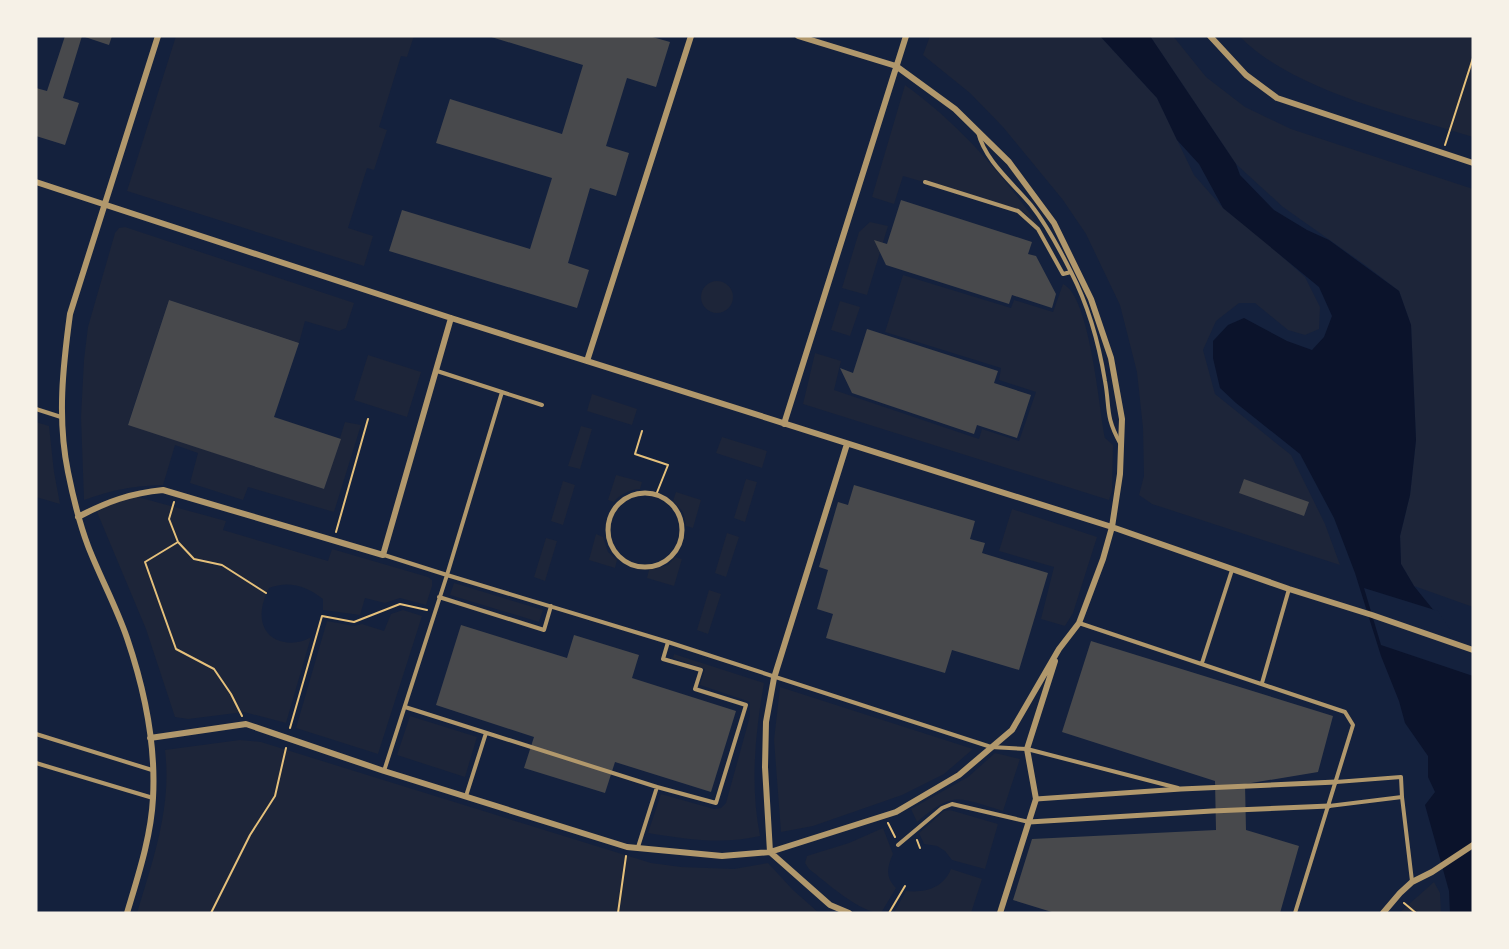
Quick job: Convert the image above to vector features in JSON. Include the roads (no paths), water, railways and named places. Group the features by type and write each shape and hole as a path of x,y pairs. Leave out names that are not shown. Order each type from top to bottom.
{"street":[{"path":"127,913 140,871 153,798 150,738 141,683 127,636 78,517 67,470 61,417 63,362 70,314 158,36"},
{"path":"587,361 691,36"},
{"path":"150,738 246,724 384,771 627,847 722,856 770,852 896,812 959,774 1012,730 1059,649 1079,623 1103,559 1112,527 1120,474 1122,419 1111,358 1091,299 1054,223 1009,162 955,109 896,66 798,36"},
{"path":"784,423 906,36"},
{"path":"1210,36 1246,75 1277,98 1473,163"},
{"path":"36,182 451,318 1112,527 1232,570 1473,650"},
{"path":"78,517 99,505 140,492 163,490 383,555 451,318"},
{"path":"847,444 774,678 766,722 765,767 770,852 830,904 849,913"},
{"path":"645,493 656,495 667,500 675,509 682,530 680,542 666,560 656,565 645,567 633,565 623,560 610,541 608,530 610,518 615,508 623,500 645,493"},
{"path":"1000,913 1036,800 1027,749 1059,649"},
{"path":"1036,800 1181,789 1336,782"},
{"path":"1029,822 1329,806"},
{"path":"1383,913 1412,882 1432,872 1473,845"}],"lane":[{"path":"977,131 981,147 1032,207 1071,272 1097,340 1106,383 1107,414 1112,430 1121,445"},
{"path":"925,182 1018,211 1038,230 1063,273 1071,272"},
{"path":"436,370 542,405"},
{"path":"384,771 502,392"},
{"path":"36,409 61,417"},
{"path":"383,555 668,642 991,747 1027,749 1181,789"},
{"path":"1202,663 1232,570"},
{"path":"1262,683 1289,589"},
{"path":"439,597 544,630 551,606"},
{"path":"1079,623 1345,712 1353,724 1295,913"},
{"path":"405,707 657,787 716,803 746,705 695,688 701,670 663,659 668,642"},
{"path":"466,796 486,733"},
{"path":"36,734 153,770"},
{"path":"36,763 153,798"},
{"path":"1336,782 1401,777 1412,882"},
{"path":"638,848 657,787"},
{"path":"1329,806 1402,797"},
{"path":"898,845 942,808 952,804 1029,822"}]}
